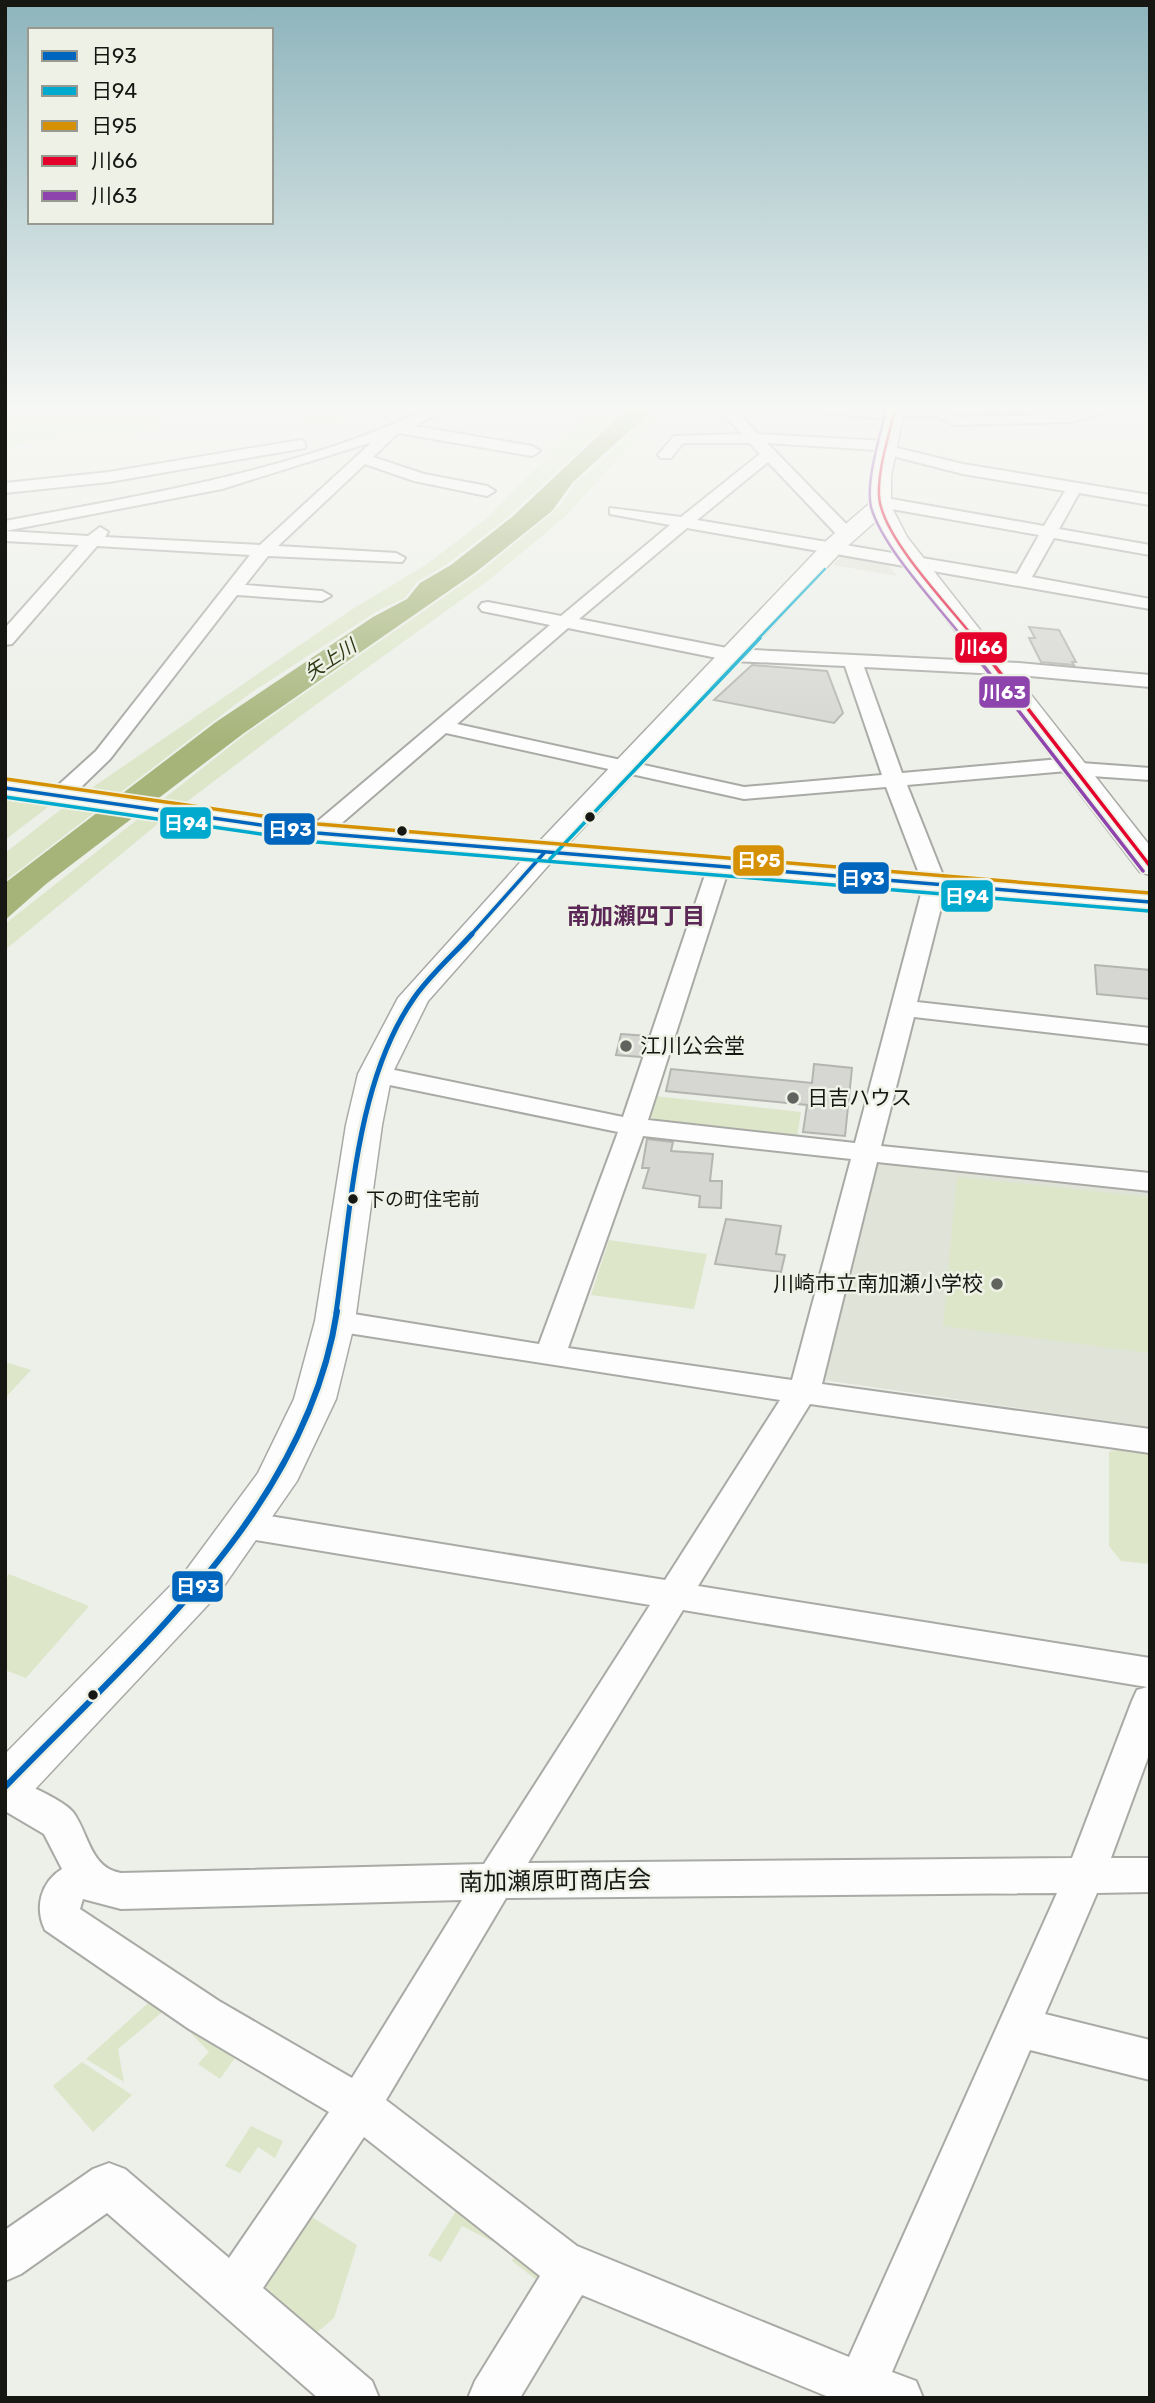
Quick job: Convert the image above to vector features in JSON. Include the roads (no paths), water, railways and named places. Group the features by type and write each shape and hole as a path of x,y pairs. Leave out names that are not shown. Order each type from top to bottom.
{"main road":[{"path":"9,1776 203,1581 276,1481 315,1399 335,1321 364,1125 375,1074 414,998 544,853 840,540 864,518"},
{"path":"887,518 912,560 1150,866"}],"street":[{"path":"5,526 44,518"},
{"path":"5,640 111,518"},
{"path":"67,796 103,755 264,551 300,518"},
{"path":"662,518 840,540 912,560 1150,604"},
{"path":"317,833 440,726 692,518"},
{"path":"822,518 840,540"},
{"path":"966,518 1150,550"},
{"path":"1023,580 1058,518"},
{"path":"5,537 396,558"},
{"path":"234,589 322,596"},
{"path":"488,607 732,655 997,668 1147,684"},
{"path":"232,2294 359,2106 444,1963 807,1383 901,1007 935,885 894,780 853,661"},
{"path":"440,726 744,793 1074,767 1150,774"},
{"path":"5,788 317,833 1150,902"},
{"path":"550,1356 633,1126 718,868"},
{"path":"901,1007 1150,1035"},
{"path":"375,1074 633,1126 1150,1182"},
{"path":"335,1321 800,1393 1150,1441"},
{"path":"244,1525 1150,1673"},
{"path":"9,1776 58,1822 86,1876 63,1890 60,1917 204,2015 359,2106 571,2269 872,2394 1019,2026 1085,1875 1150,1701"},
{"name":"南加瀬原町商店会","path":"86,1876 97,1888 121,1891 496,1881 1150,1875"},
{"path":"1019,2026 1150,2060"},
{"path":"5,2258 109,2185 355,2398"},
{"path":"492,2398 571,2269"}],"water":[{"name":"矢上川","path":"511,518 543,518 476,572 244,733 46,884 5,920 5,883 216,722 373,617 407,599 420,583 451,565"}],"place":[{"name":"江川公会堂","path":"626,1046"},
{"name":"日吉ハウス","path":"793,1098"},
{"name":"下の町住宅前","path":"353,1199"},
{"name":"川崎市立南加瀬小学校","path":"997,1284"}],"district":[{"name":"南加瀬四丁目","path":"636,916"}]}
